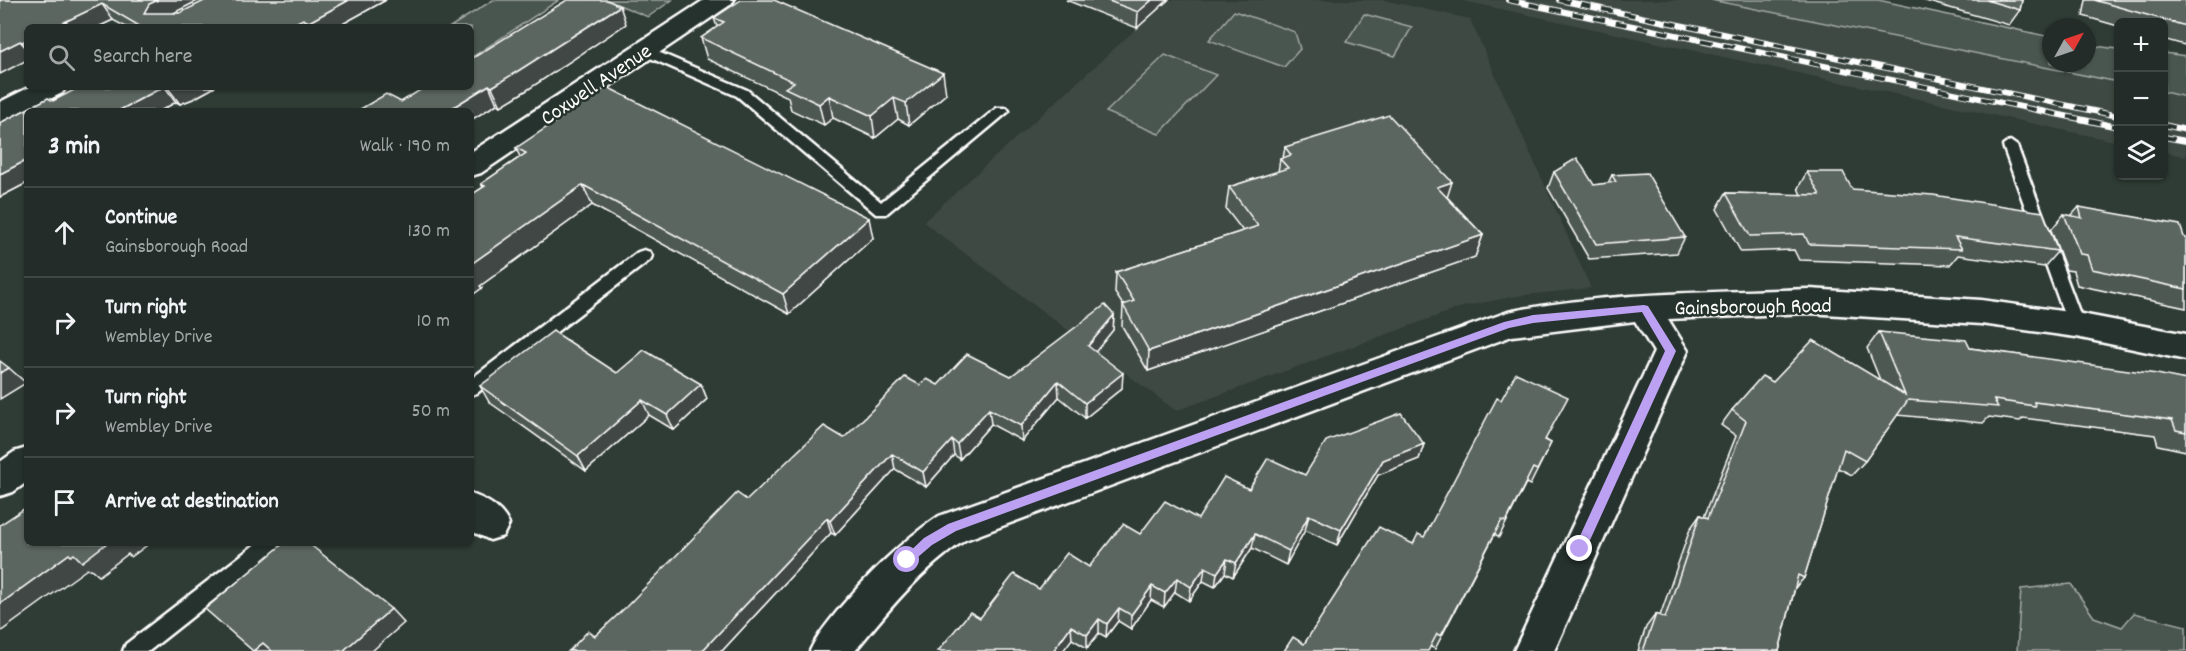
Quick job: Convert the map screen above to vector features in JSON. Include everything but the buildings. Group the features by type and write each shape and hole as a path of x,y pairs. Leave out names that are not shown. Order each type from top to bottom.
{"street":[{"name":"Coxwell Avenue","path":"474,164 721,0"},
{"path":"0,113 46,90"},
{"name":"Gainsborough Road","path":"830,651 907,560 928,542 952,528 1508,324 1533,319 1644,308 1809,301 1981,312 2076,324 2186,347"},
{"path":"1534,651 1671,351 1644,308"},
{"path":"0,481 24,465"}],"lane":[{"path":"644,50 742,93 881,210 1002,111"},
{"path":"2010,146 2076,324"},
{"path":"474,386 644,256"},
{"path":"133,651 267,546"}],"shaded area":[{"path":"493,0 559,0 474,56 474,24 455,24"},
{"path":"607,0 672,0 648,17"},
{"path":"1168,0 1384,0 1470,19 1591,288 1517,296 1462,307 1176,411 923,222"},
{"path":"1459,0 1711,0 2042,67 2042,72 2068,72 2114,81 2114,141"},
{"path":"1711,0 1878,0 2042,35 2042,67"},
{"path":"1234,11 1295,32 1300,49 1284,67 1209,40"},
{"path":"1364,14 1412,27 1395,56 1346,42"},
{"path":"2096,46 2114,48 2114,81 2068,72 2096,72"},
{"path":"2168,54 2186,56 2186,97 2168,93"},
{"path":"1165,55 1216,75 1159,134 1106,112"},
{"path":"2168,93 2186,97 2186,157 2168,153"},
{"path":"2071,584 2094,617 2122,627 2134,613 2186,626 2186,651 2017,651 2021,589"}],"railway":[{"path":"1508,0 2114,126"},
{"path":"1559,0 2114,115"},
{"path":"2168,126 2186,130"},
{"path":"2168,138 2186,141"}],"route":[{"path":"907,560 928,542 952,528 1508,324 1533,319 1644,308 1671,351 1580,549"}]}
